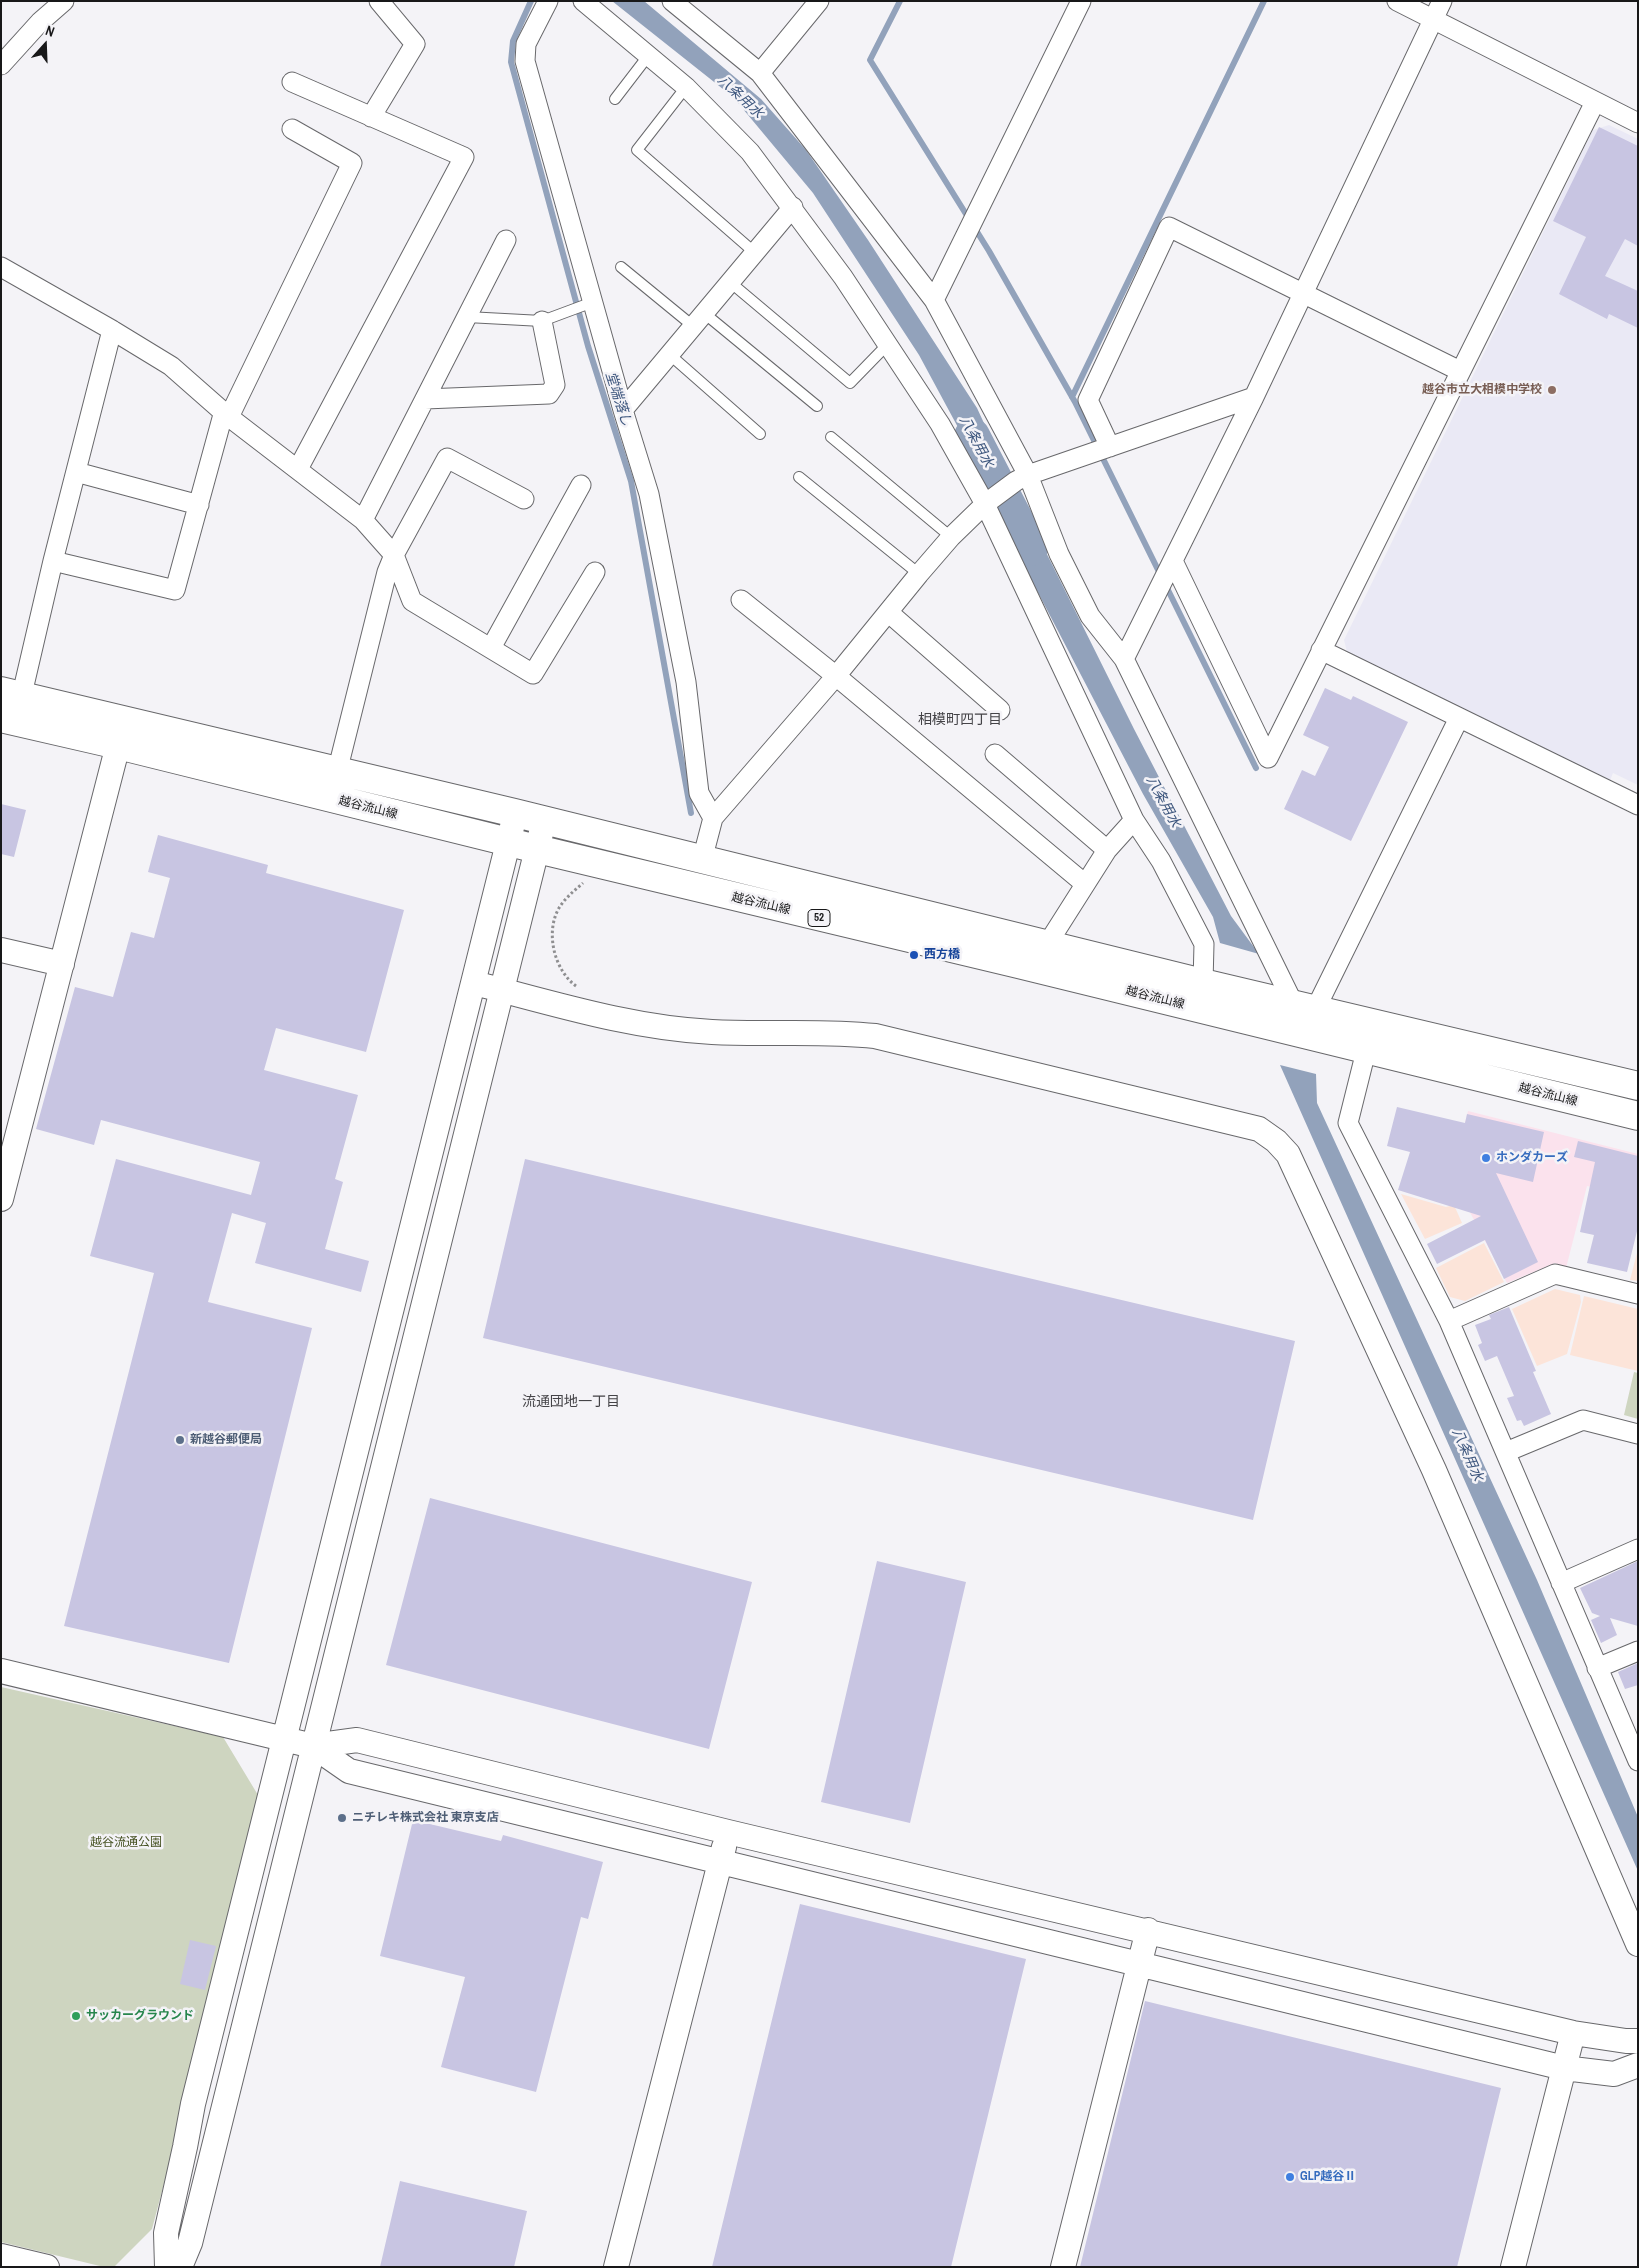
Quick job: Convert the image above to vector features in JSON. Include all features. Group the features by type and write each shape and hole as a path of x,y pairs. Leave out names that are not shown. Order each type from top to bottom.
{"main road":[{"name":"52","path":"10,707 337,772 515,813 1048,943 1203,983 1305,1005 1638,1086"},
{"name":"越谷流山線","path":"10,707 118,745 537,850 1018,964 1366,1051 1638,1116"}],"street":[{"path":"1,65 40,22 64,1"},
{"path":"371,117 415,44 379,1"},
{"path":"548,1 526,44 525,61 592,303 649,494 670,591 686,682 699,793 713,818"},
{"path":"583,1 686,87 750,152 793,207 843,277 990,501 1134,820 1161,861 1204,944 1203,983"},
{"path":"672,1 760,73 934,300 1090,616 1124,659 1305,1005"},
{"path":"760,73 818,1"},
{"path":"934,300 1081,1"},
{"path":"1397,1 1638,123"},
{"path":"1124,659 1254,397 1442,1"},
{"path":"292,82 464,157 298,469"},
{"path":"1173,561 1268,758 1595,102"},
{"path":"53,561 175,590 227,414 352,163 292,129"},
{"path":"623,410 793,207"},
{"path":"1110,447 1088,400 1169,228 1460,371"},
{"path":"363,520 506,240"},
{"path":"1,267 171,366 227,414 363,520 394,555 412,601 533,674 595,572"},
{"path":"424,399 549,394 555,385 542,320"},
{"path":"10,707 53,561 112,330"},
{"path":"702,860 713,818 836,676 951,537 990,501 1022,478 1254,397"},
{"path":"337,772 388,572 394,555 447,458 524,499"},
{"path":"76,472 199,504"},
{"path":"491,648 581,485"},
{"path":"740,600 836,676 1085,884"},
{"path":"888,612 1000,710"},
{"path":"1321,650 1638,805"},
{"path":"1305,1005 1459,718"},
{"path":"1,1199 118,745"},
{"path":"995,754 1107,850"},
{"path":"167,2267 166,2233 193,2104 515,813"},
{"path":"1048,943 1107,850 1134,820"},
{"path":"180,2267 190,2243 544,821"},
{"path":"1,950 62,964"},
{"path":"474,983 612,1017 662,1027 712,1032 840,1032 875,1036 1259,1129 1276,1140 1288,1154 1434,1470 1638,1944"},
{"path":"1366,1051 1348,1122 1448,1321 1638,1761"},
{"path":"1448,1321 1555,1274 1638,1294"},
{"path":"1506,1452 1583,1420 1638,1434"},
{"path":"1561,1583 1638,1549"},
{"path":"1597,1668 1638,1651"},
{"path":"1,1671 313,1746 357,1740 728,1832 1148,1930 1573,2033 1638,2041"},
{"path":"313,1746 349,1771 1564,2068 1614,2074 1638,2065"},
{"path":"616,2267 728,1832"},
{"path":"1063,2267 1148,1930"},
{"path":"1514,2267 1573,2033"},
{"path":"1,2256 47,2267"}],"lane":[{"path":"615,98 648,56"},
{"path":"686,87 638,150 754,252"},
{"path":"621,268 698,320 817,406"},
{"path":"730,282 850,383 887,345"},
{"path":"467,317 542,320 592,303"},
{"path":"669,354 760,434"},
{"path":"831,437 951,537"},
{"path":"799,477 919,574"}],"path":[{"path":"583,990 568,980 557,961 553,945 558,909 567,897 584,883"}],"shaded area":[{"name":"越谷市立大相模中学校","path":"1609,125 1638,139 1638,785 1613,773 1609,783 1347,652 1344,640 1593,130"},
{"path":"1468,1111 1638,1154 1638,1198 1587,1186 1566,1268 1555,1263 1507,1283 1451,1176"},
{"path":"1401,1194 1446,1207 1454,1205 1462,1223 1425,1239"},
{"path":"1484,1243 1504,1282 1465,1301 1450,1297 1436,1268"},
{"path":"1638,1249 1638,1281 1630,1280"},
{"path":"1555,1289 1580,1295 1581,1302 1567,1354 1537,1366 1512,1309"},
{"path":"1584,1296 1638,1309 1638,1371 1570,1355"}],"green space":[{"path":"1634,1372 1638,1373 1638,1419 1624,1415"},
{"name":"越谷流通公園","path":"1,1687 223,1737 264,1805 152,2229 114,2267 104,2267 1,2242"}],"water":[{"path":"612,1 644,1 761,99 806,150 868,240 977,408 1007,473 988,483 919,355 813,193 733,97"},
{"path":"1018,496 1134,729 1231,916 1259,954 1220,943 1213,917 1143,794 996,512"},
{"path":"1280,1065 1316,1074 1317,1103 1537,1580 1638,1817 1638,1871"}],"building":[{"path":"1599,127 1638,146 1638,246 1625,239 1605,276 1638,291 1638,328 1609,314 1607,319 1559,294 1586,237 1553,221"},
{"path":"1325,688 1351,700 1353,696 1408,722 1351,841 1284,809 1302,770 1315,776 1329,747 1303,735"},
{"path":"1,804 26,810 14,857 1,854"},
{"path":"158,835 268,865 266,873 404,910 366,1052 276,1028 264,1070 358,1095 335,1179 343,1182 325,1249 369,1261 361,1292 255,1263 266,1223 232,1213 208,1302 312,1328 229,1663 64,1626 154,1273 90,1256 116,1159 251,1195 260,1162 101,1120 94,1145 36,1129 75,987 113,997 131,932 154,938 170,878 148,872"},
{"path":"1397,1107 1465,1123 1467,1114 1544,1132 1533,1182 1496,1173 1538,1262 1504,1279 1485,1240 1437,1264 1427,1244 1481,1216 1398,1190 1410,1152 1387,1146"},
{"path":"1578,1141 1638,1156 1638,1227 1627,1272 1587,1263 1594,1235 1580,1232 1595,1162 1574,1157"},
{"path":"525,1159 1295,1341 1253,1520 483,1338"},
{"path":"1509,1307 1536,1371 1533,1372 1551,1414 1524,1426 1521,1420 1517,1421 1507,1398 1514,1396 1497,1356 1485,1361 1478,1345 1482,1343 1475,1325 1491,1319 1489,1315"},
{"path":"430,1498 752,1582 709,1749 386,1665"},
{"path":"877,1561 966,1582 910,1823 821,1802"},
{"path":"1638,1561 1638,1626 1610,1618 1617,1635 1601,1643 1591,1620 1600,1616 1592,1613 1580,1588"},
{"path":"1638,1663 1638,1685 1625,1689 1618,1672"},
{"path":"413,1820 501,1841 503,1835 603,1862 588,1919 581,1917 536,2092 441,2067 465,1977 380,1956"},
{"path":"800,1904 1026,1959 951,2267 712,2267"},
{"path":"190,1940 216,1946 205,1990 180,1984"},
{"name":"GLP越谷Ⅱ","path":"1145,2001 1501,2088 1457,2267 1080,2267"},
{"path":"400,2181 527,2211 514,2267 380,2267"}],"waterway":[{"name":"堂端落し","path":"531,1 513,41 511,62 588,346 631,481 691,813"},
{"path":"900,1 870,60 989,251 1075,402 1256,768"},
{"path":"1072,397 1264,1"},
{"name":"八条用水","path":"972,436 1030,548"}],"place":[{"name":"越谷市立大相模中学校","path":"1552,390"},
{"name":"西方橋","path":"914,955"},
{"name":"ホンダカーズ","path":"1486,1158"},
{"name":"新越谷郵便局","path":"180,1440"},
{"name":"ニチレキ株式会社 東京支店","path":"342,1818"},
{"name":"サッカーグラウンド","path":"76,2016"},
{"name":"GLP越谷Ⅱ","path":"1290,2177"}],"district":[{"name":"相模町四丁目","path":"960,720"},
{"name":"流通団地一丁目","path":"571,1402"}]}
